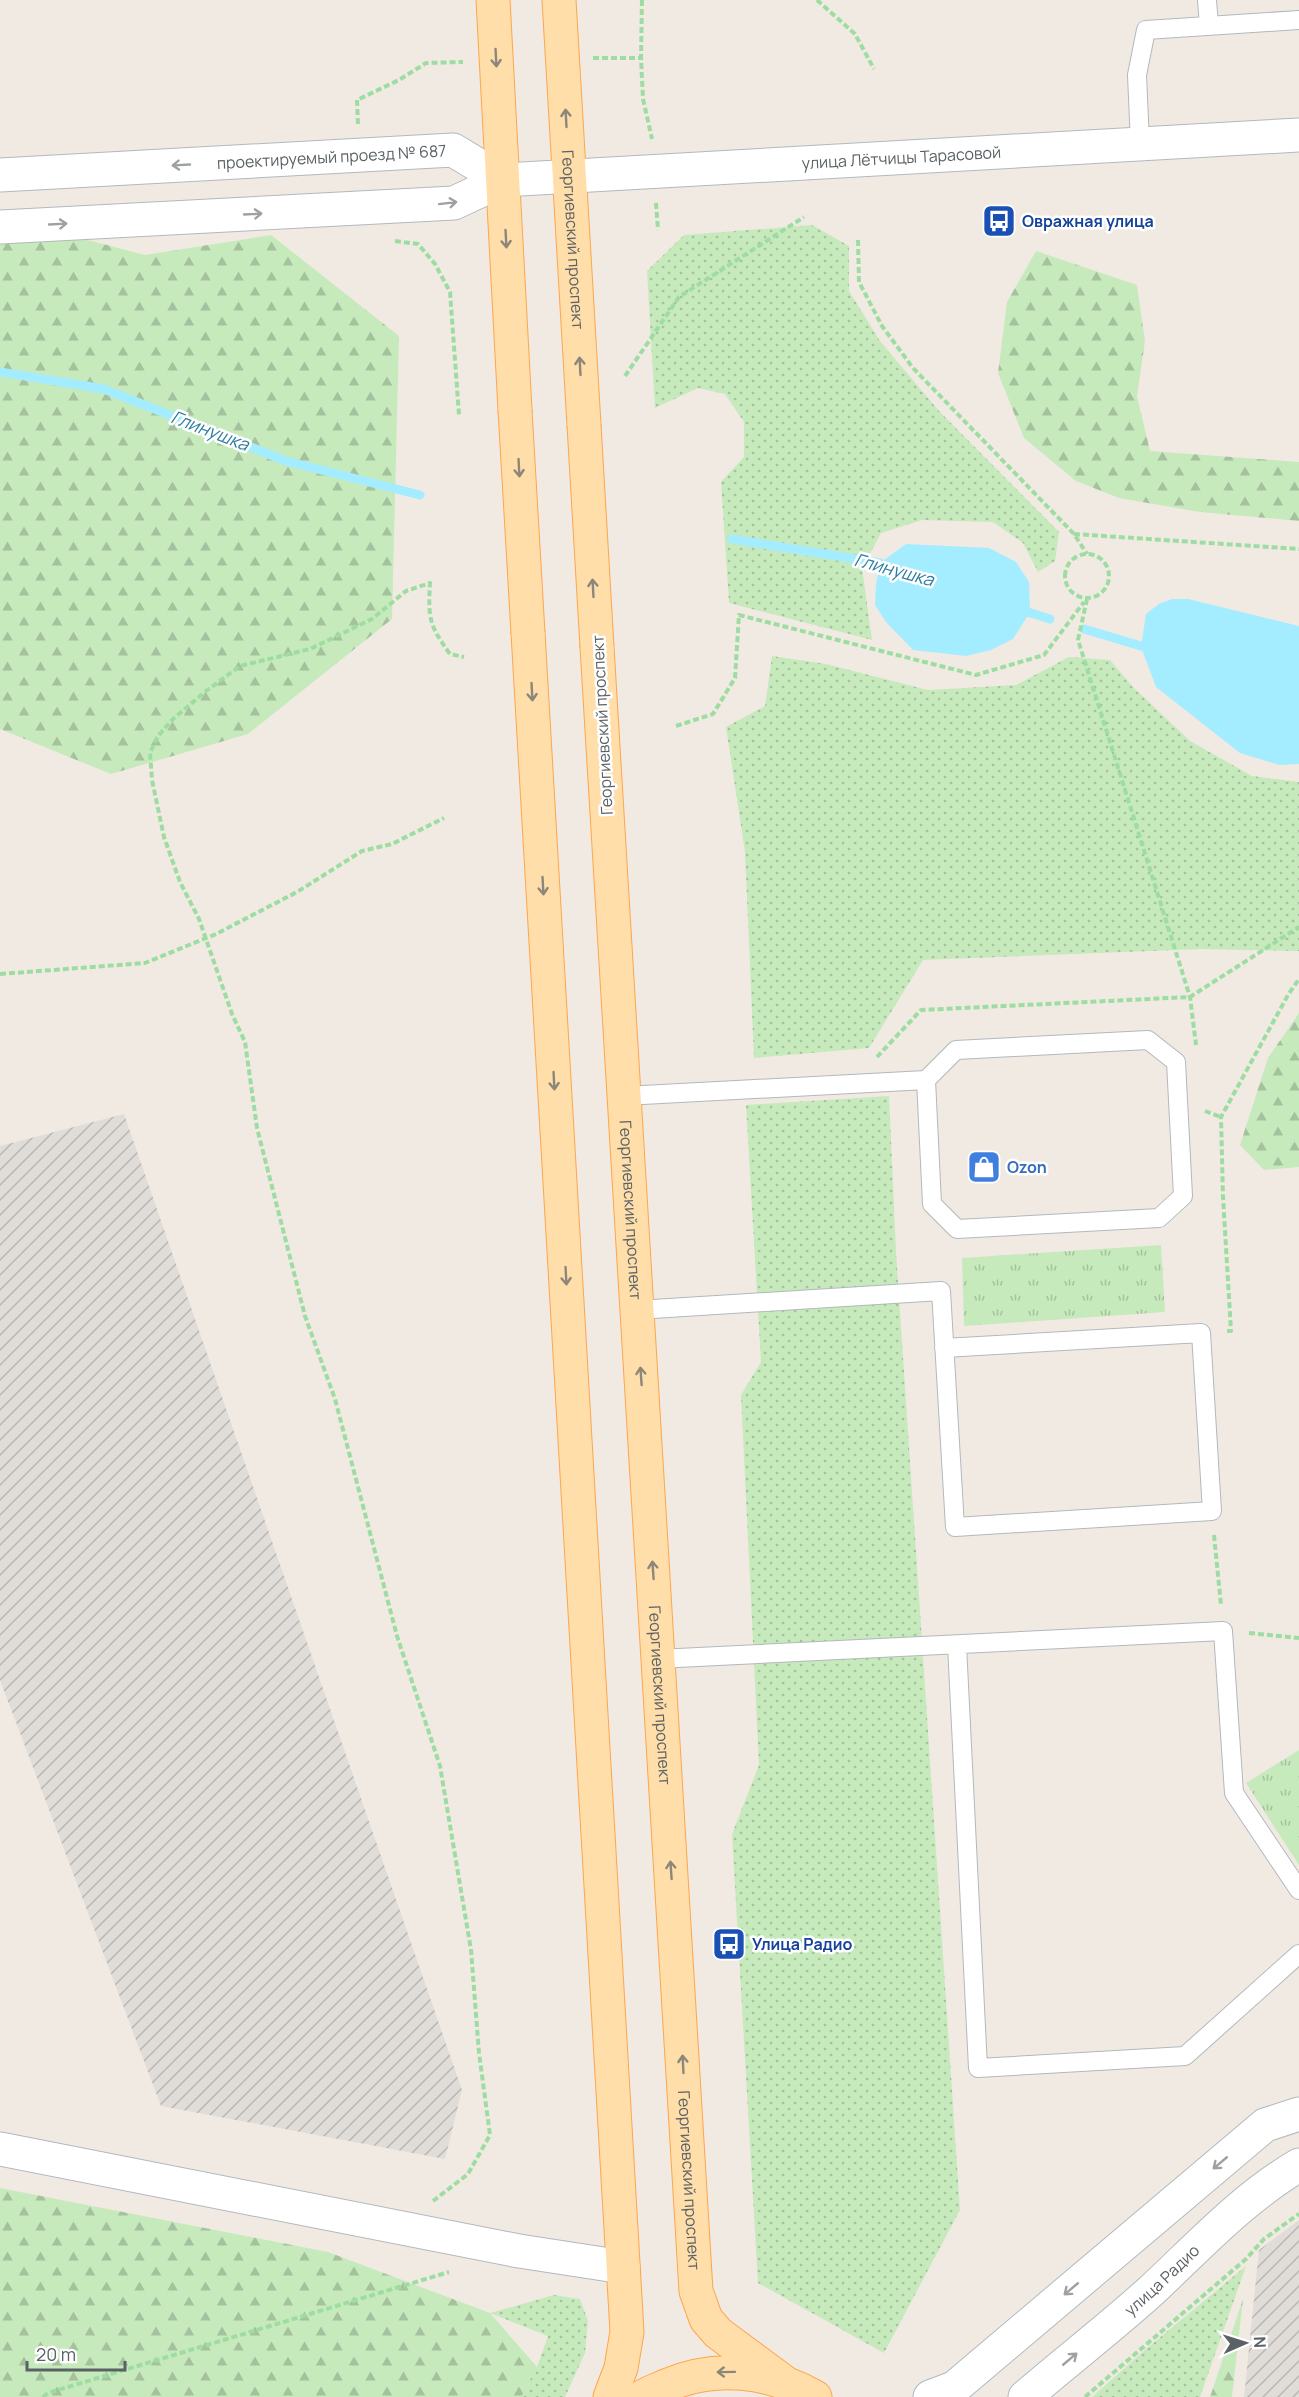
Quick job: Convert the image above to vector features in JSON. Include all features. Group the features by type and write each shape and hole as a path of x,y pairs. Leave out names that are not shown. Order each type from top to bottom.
{"main road":[{"path":"493,0 624,2267 626,2350 610,2397"},
{"name":"Георгиевский проспект","path":"559,0 696,2291 706,2319 718,2333 783,2381"},
{"path":"642,2397 676,2382 710,2373 736,2372 783,2381 815,2397"}],"street":[{"name":"улица Лётчицы Тарасовой","path":"503,180 1299,135"},
{"name":"проектируемый проезд № 687","path":"0,175 453,150 503,180"},
{"path":"0,227 454,203 503,180"},
{"path":"930,2397 954,2388 1265,2125 1299,2114"},
{"path":"0,2149 519,2251 624,2267"},
{"name":"улица Радио","path":"1025,2397 1151,2290 1271,2182 1299,2165"}],"lane":[{"path":"1207,0 1209,26"},
{"path":"1140,144 1137,75 1146,30 1299,20"},
{"path":"624,1096 926,1080 956,1050 1148,1040 1176,1062 1184,1197 1159,1218 957,1229 932,1204 926,1080"},
{"path":"637,1310 941,1291 944,1348 956,1527 1212,1511 1201,1333 944,1348"},
{"path":"658,1659 1223,1631 1234,1793 1299,1890"},
{"path":"957,1645 978,2068 1185,2056 1299,1954"}],"path":[{"path":"642,0 643,99 652,130 658,230"},
{"path":"817,0 855,34 874,69"},
{"path":"625,376 679,297 804,217"},
{"path":"858,240 859,282 882,326 913,368 1074,534 1087,554"},
{"path":"1074,534 1299,549"},
{"path":"1087,554 1099,557 1107,565 1109,576 1106,588 1098,596 1087,599 1075,595 1067,587 1064,576 1068,565 1076,556 1087,554"},
{"path":"399,2227 468,2174 490,2135 479,2053 471,1950 441,1766 398,1636 335,1399 305,1316 257,1128 245,1042 232,1014 199,919 180,882 164,837 152,780 150,753 158,736 206,691 240,666 310,649 372,619 406,591 430,583 429,619 433,629 450,654 464,657"},
{"path":"676,726 713,714 735,678 739,615 976,675 1044,655 1087,599"},
{"path":"1087,599 1078,640 1190,997"},
{"path":"0,974 145,963 205,939 297,892 362,851 392,844 444,818"},
{"path":"852,1084 921,1010 1190,997 1299,927"},
{"path":"1201,1333 1231,1331 1221,1117 1299,979"},
{"path":"1212,1511 1223,1631 1299,1638"},
{"path":"1085,2397 1246,2259 1264,2239 1299,2214"},
{"path":"43,2397 48,2393 451,2272"}],"shaded area":[{"path":"124,1114 462,2090 445,2159 161,2106 0,1680 0,1146"},
{"path":"1299,2220 1299,2397 1244,2397 1259,2250"}],"green space":[{"path":"812,225 849,246 849,291 880,341 939,411 1059,532 1055,561 1038,572 1023,543 993,522 922,520 881,533 862,568 872,640 729,603 721,482 744,457 744,422 725,394 698,388 655,408 647,271 684,235"},
{"path":"61,233 145,255 271,235 399,336 392,619 248,734 111,774 0,729 0,237"},
{"path":"1036,251 1137,285 1145,341 1137,396 1150,451 1299,462 1299,521 1200,512 1119,498 1076,481 1024,438 998,373 1007,302"},
{"path":"772,656 826,664 928,690 1016,685 1069,657 1110,660 1133,687 1190,741 1252,776 1299,782 1299,951 1201,949 923,960 869,1048 754,1058 745,852 726,727 765,706"},
{"path":"1299,1013 1299,1167 1264,1170 1240,1145 1268,1058"},
{"path":"889,1096 896,1252 960,2210 884,2353 758,2283 732,1834 759,1765 741,1395 761,1362 746,1105"},
{"path":"1161,1245 1165,1312 964,1326 962,1258"},
{"path":"1299,1750 1299,1865 1246,1783"},
{"path":"0,2188 328,2252 490,2313 537,2367 521,2397 0,2397"},
{"path":"1246,2266 1200,2397 1092,2397 1146,2349"},
{"path":"554,2295 580,2299 588,2321 585,2353 565,2397 519,2397 537,2367 548,2336 490,2313"},
{"path":"1243,2299 1232,2397 1210,2397"}],"water":[{"path":"906,544 989,548 1016,562 1029,582 1030,612 1013,639 991,650 966,656 913,650 886,622 875,605 880,563"},
{"path":"1172,599 1188,599 1299,626 1299,764 1279,765 1240,753 1156,687 1141,647 1146,614 1159,604"}],"waterway":[{"name":"Глинушка","path":"0,372 104,389 286,461 420,495"},
{"name":"Глинушка","path":"732,539 880,563 891,567"},
{"name":"Глинушка","path":"1018,609 1050,619"},
{"name":"Глинушка","path":"1084,629 1151,649"}],"place":[{"name":"Овражная улица","path":"999,221"},
{"name":"Ozon","path":"984,1167"},
{"name":"Улица Радио","path":"729,1944"}]}
